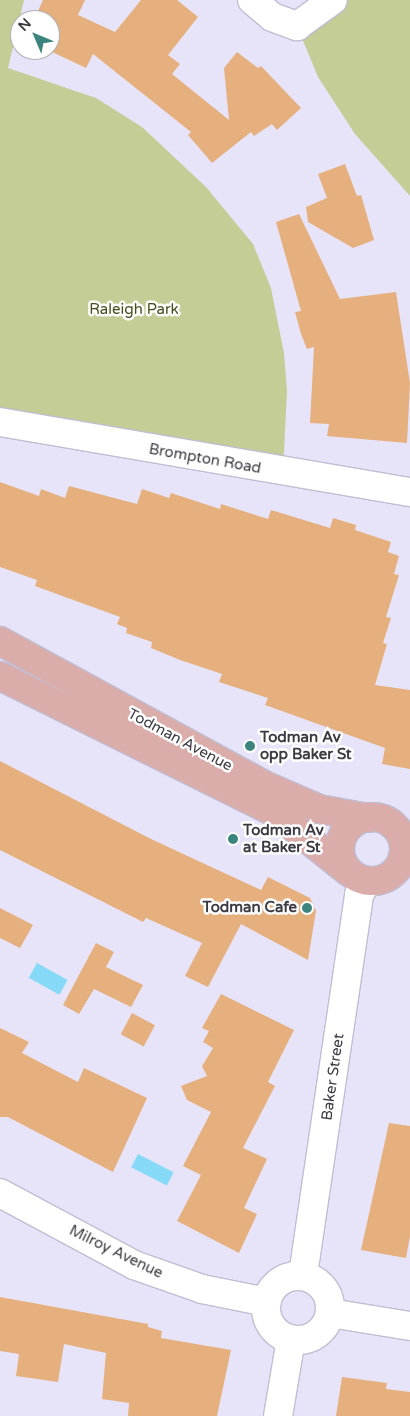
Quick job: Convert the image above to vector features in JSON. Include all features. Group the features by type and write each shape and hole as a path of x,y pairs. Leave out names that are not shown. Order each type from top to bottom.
{"main road":[{"name":"Todman Avenue","path":"0,642 262,784 320,809 389,826"},
{"name":"Todman Avenue","path":"0,676 274,812 379,875"},
{"path":"389,826 399,832 403,856 379,875 341,856 342,839 347,829 389,826"}],"street":[{"path":"252,0 272,17 297,26 333,0"},
{"name":"Brompton Road","path":"0,422 410,492"},
{"name":"Baker Street","path":"303,1275 359,894 379,875"},
{"name":"Milroy Avenue","path":"0,1193 134,1265 195,1287 267,1302"},
{"path":"303,1275 313,1279 327,1293 330,1313 320,1331 302,1340 291,1339 274,1329 266,1312 267,1302 276,1284 303,1275"},
{"path":"330,1313 410,1326"},
{"path":"278,1416 291,1339"}],"green space":[{"name":"Raleigh Park","path":"0,0 24,0 22,10 10,10 10,60 8,68 96,98 142,127 206,187 253,244 271,288 284,353 287,391 283,472 0,422"},
{"path":"333,0 410,0 410,196 355,134 318,77 297,26"}],"water":[{"path":"37,963 68,980 59,995 29,978"},
{"path":"138,1154 174,1172 167,1186 131,1167"}],"building":[{"path":"43,0 85,0 78,15 115,32 141,0 177,0 198,17 168,55 180,64 172,74 229,120 224,68 237,52 258,68 261,66 301,108 277,130 272,124 254,136 251,132 212,163 188,135 191,132 93,54 86,68 60,56 60,10 38,10"},
{"path":"345,164 357,196 361,195 374,240 353,248 308,222 306,207 327,198 318,174"},
{"path":"299,214 340,299 396,292 410,383 407,443 327,436 329,424 310,423 314,347 307,349 301,334 295,312 301,311 276,222"},
{"path":"0,482 39,496 41,489 65,498 69,486 137,504 142,489 169,498 171,493 220,509 221,504 268,519 271,510 330,528 333,518 356,525 355,530 391,542 388,552 399,556 394,574 399,575 386,617 391,618 383,643 387,644 375,685 410,690 410,769 382,764 385,748 265,705 268,698 219,682 222,674 151,648 152,642 126,633 127,628 117,624 120,617 35,586 37,580 0,567"},
{"path":"0,761 151,839 261,890 268,877 310,898 316,911 308,960 241,924 208,987 185,976 202,943 146,918 143,922 0,850"},
{"path":"0,908 33,925 20,948 0,938"},
{"path":"96,943 114,952 106,967 143,985 131,1007 94,989 79,1014 63,1005"},
{"path":"221,994 294,1030 268,1082 275,1086 243,1148 267,1159 244,1208 257,1214 239,1253 177,1221 201,1175 183,1166 211,1112 187,1100 181,1086 207,1076 202,1066 213,1048 203,1042 209,1031 202,1028"},
{"path":"132,1013 155,1025 144,1046 121,1034"},
{"path":"0,1028 29,1042 22,1053 78,1082 84,1068 147,1098 113,1172 8,1117 0,1117"},
{"path":"389,1123 410,1126 410,1236 406,1258 361,1250"},
{"path":"0,1297 148,1324 148,1327 162,1331 161,1338 231,1350 217,1416 128,1416 129,1403 102,1399 106,1353 64,1344 58,1382 16,1376 19,1354 0,1351"},
{"path":"342,1377 387,1383 386,1389 410,1392 410,1416 336,1416"}],"place":[{"name":"Todman Av opp Baker St","path":"250,746"},
{"name":"Todman Av at Baker St","path":"233,839"},
{"name":"Todman Cafe","path":"307,908"}]}
